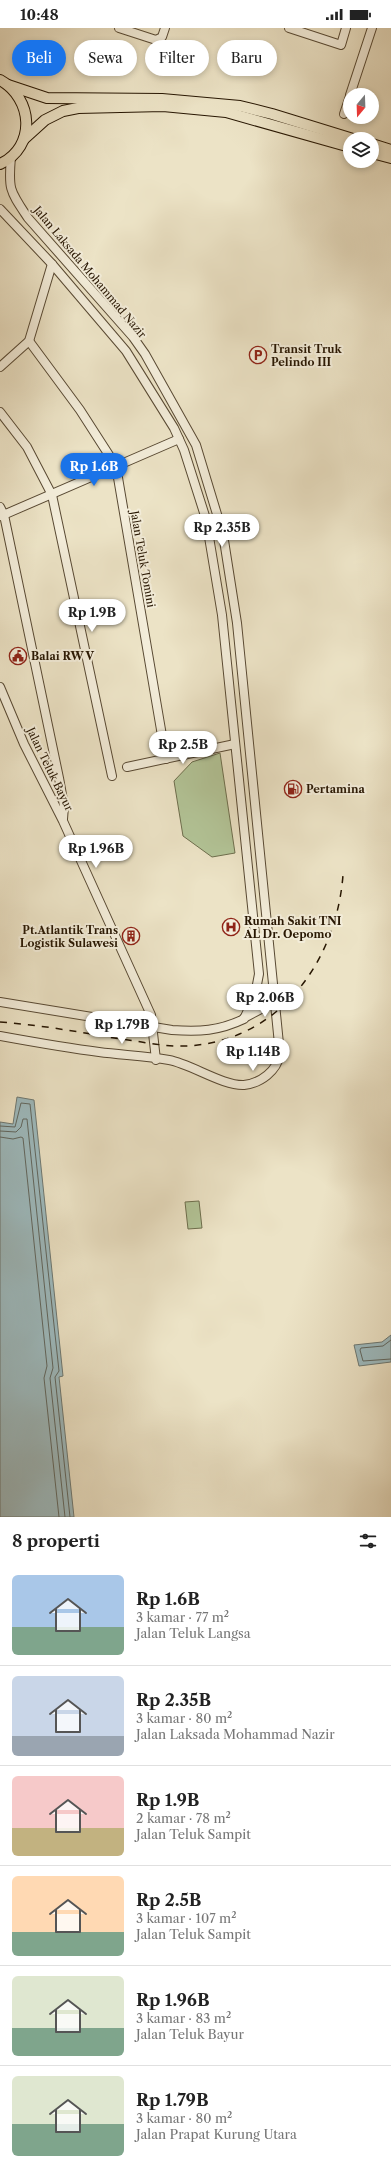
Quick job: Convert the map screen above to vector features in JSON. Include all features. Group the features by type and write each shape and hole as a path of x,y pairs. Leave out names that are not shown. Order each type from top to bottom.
{"main road":[{"path":"4,82 20,97 26,113 27,126 24,139"},
{"path":"4,82 47,98 162,99 240,106 272,114 343,136"},
{"path":"0,164 11,157 24,139 45,120 63,111 78,108 163,106 226,112 343,145"},
{"path":"379,146 391,150"},
{"path":"379,155 391,158"}],"street":[{"path":"119,28 160,40 165,28"},
{"path":"289,28 341,45 346,28"},
{"path":"353,88 372,28"},
{"name":"Jalan Laksada Mohammad Nazir","path":"11,157 9,186 15,199 28,218 128,331 145,354 190,433 214,499 227,556 237,624 276,1001 280,1054 279,1061 268,1075 257,1082 242,1085 232,1084 190,1066 169,1060 156,1060"},
{"path":"0,209 52,264 126,351 179,439 206,519 222,615 258,950 257,986 244,1019"},
{"path":"0,367 29,341 52,264"},
{"name":"Jalan Teluk Tomini","path":"29,341 80,410 116,466 166,759"},
{"path":"0,412 27,447 52,495 112,776"},
{"path":"63,821 62,790 1,513 52,495 179,439"},
{"name":"Jalan Teluk Bayur","path":"0,687 24,744 63,821 138,983 151,1015 154,1027 156,1060"},
{"path":"127,767 235,744"},
{"path":"0,1002 154,1027 198,1032 226,1027 244,1019 276,1001"},
{"path":"0,1036 156,1060"}],"green space":[{"path":"220,753 235,853 212,857 183,836 174,781 192,762"},
{"path":"199,1201 202,1228 188,1229 185,1202"}],"water":[{"path":"17,1097 34,1100 63,1376 59,1377 74,1517 0,1517 0,1122 13,1124"},
{"path":"391,1335 391,1362 359,1366 354,1345 382,1342"}],"railway":[{"path":"0,1022 75,1031 174,1046 209,1043 241,1033 269,1017 293,996 312,970 327,941 338,909 343,875"}],"place":[{"name":"Transit Truk Pelindo III","path":"258,355"},
{"name":"Balai RW V","path":"18,656"},
{"name":"Pertamina","path":"293,789"},
{"name":"Rumah Sakit TNI AL Dr. Oepomo","path":"231,927"},
{"name":"Pt.Atlantik Trans Logistik Sulawesi","path":"131,936"}]}
